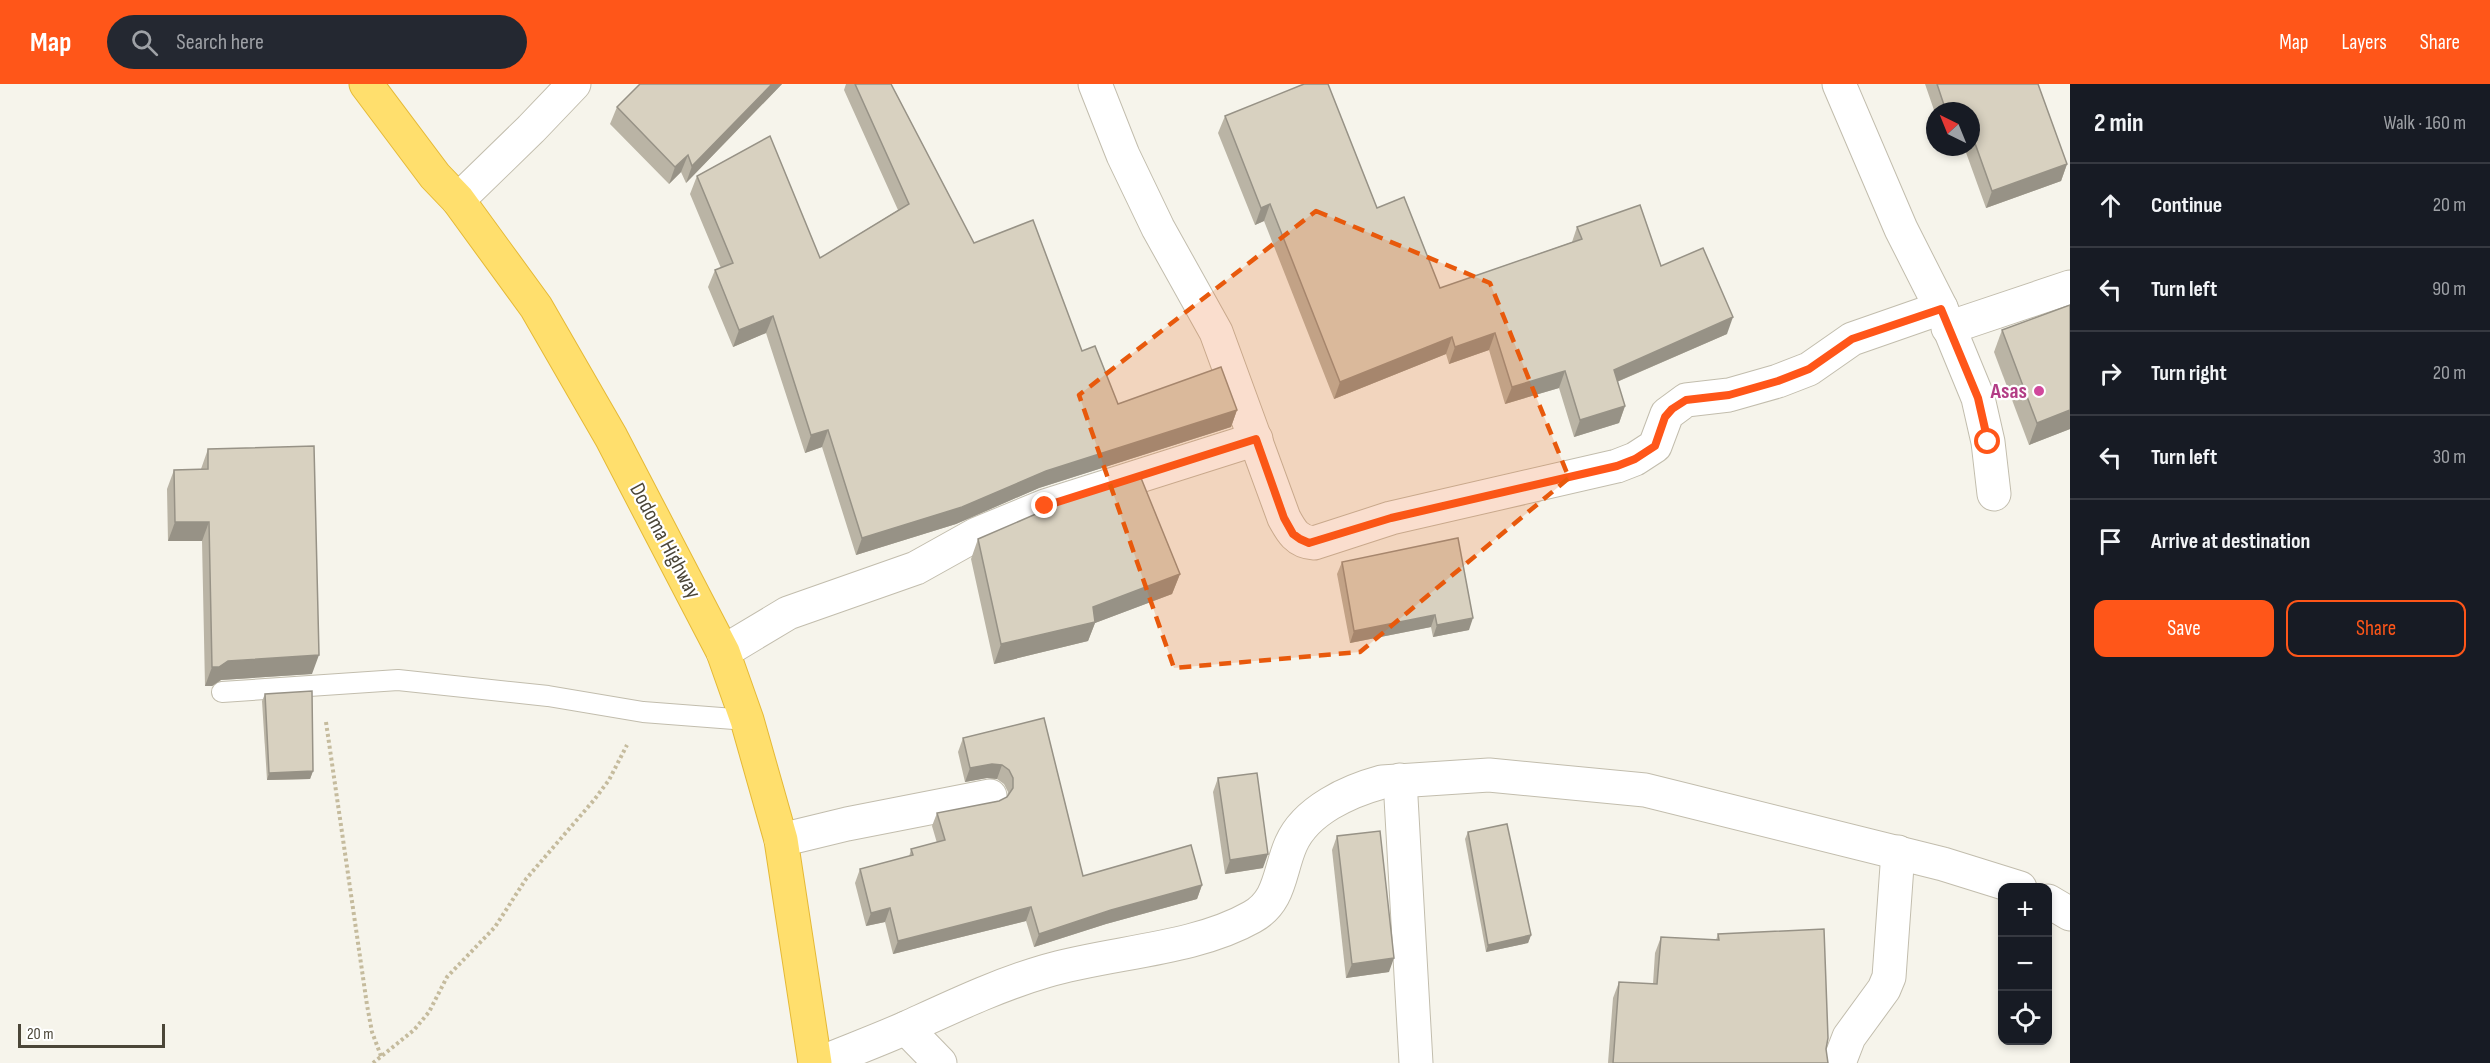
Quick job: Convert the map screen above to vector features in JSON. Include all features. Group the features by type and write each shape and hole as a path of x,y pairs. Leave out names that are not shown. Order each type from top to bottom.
{"highway":[{"name":"Dodoma Highway","path":"366,84 435,176 458,200 536,307 611,437 723,652 747,720 781,840 815,1063"}],"street":[{"path":"458,200 574,84"},
{"path":"1095,84 1123,155 1158,228 1216,332 1288,526 1300,539 1314,543 1391,518 1617,466 1635,459 1655,446 1665,417 1672,409 1686,400 1729,395 1778,381 1809,369 1852,339 2070,287"},
{"path":"1839,84 1901,229 1945,318 1978,398 1988,442 1994,494"},
{"path":"723,652 788,613 916,568 977,534 1045,506 1256,439"},
{"path":"820,1063 906,1028 999,986 1049,970 1147,950 1209,934 1252,917 1274,898 1291,844 1312,817 1367,786 1400,780 1489,775 1646,790 1898,852 2003,883"},
{"path":"1400,780 1416,1063"},
{"path":"781,840 847,824 990,796"},
{"path":"1839,1063 1849,1037 1884,989 1889,977 1898,852"},
{"path":"2052,904 2070,915"},
{"path":"906,1028 940,1063"}],"lane":[{"path":"222,692 398,680 549,696 643,712 747,720"}],"path":[{"path":"321,685 367,1005 372,1032 381,1056"},
{"path":"373,1063 414,1030 429,1012 447,977 495,927 526,879 594,800 613,772 643,712"}],"highlighted area":[{"path":"1316,211 1490,283 1569,478 1360,652 1174,668 1079,395"}],"building":[{"path":"640,84 772,84 692,166 688,155 675,167 617,107"},
{"path":"855,84 891,84 974,243 1033,220 1082,351 1095,346 1118,404 1221,367 1237,410 1046,471 962,507 862,538 828,430 811,435 773,316 739,330 715,270 733,263 697,176 770,136 820,258 909,204"},
{"path":"1304,84 1328,84 1377,208 1404,197 1440,288 1582,239 1577,227 1640,205 1661,266 1703,248 1733,317 1614,370 1625,406 1580,420 1565,371 1512,387 1495,333 1455,347 1452,337 1340,382 1270,204 1261,208 1225,116"},
{"path":"1937,84 2038,84 2067,164 1992,191 1980,156 1980,102 1943,102"},
{"name":"Asas","path":"2070,305 2070,410 2037,423 2002,330"},
{"path":"314,446 319,655 228,661 219,667 212,667 209,522 175,522 174,470 208,469 208,449"},
{"path":"1141,478 1180,574 1093,607 1095,622 1001,644 978,539 1059,504"},
{"path":"1458,538 1473,618 1437,625 1435,615 1354,631 1342,562"},
{"path":"312,691 313,771 269,773 265,694"},
{"path":"1044,718 1083,876 1191,845 1202,885 1111,910 1039,934 1031,907 898,941 890,908 871,913 860,869 913,855 911,849 945,840 937,813 999,801 1007,797 1013,788 1013,778 1009,770 1002,765 992,764 970,768 963,738"},
{"path":"1257,773 1268,854 1230,860 1218,778"},
{"path":"1507,824 1531,935 1488,945 1468,832"},
{"path":"1380,831 1394,958 1352,964 1337,836"},
{"path":"1824,929 1828,1063 1613,1063 1619,982 1657,984 1661,937 1719,940 1718,934"}],"place":[{"name":"Asas","path":"2039,391"}],"route":[{"path":"1045,506 1256,439 1288,526 1300,539 1314,543 1391,518 1617,466 1635,459 1655,446 1667,414 1686,400 1729,395 1778,381 1809,369 1852,339 1941,309 1978,398 1988,442"}]}
